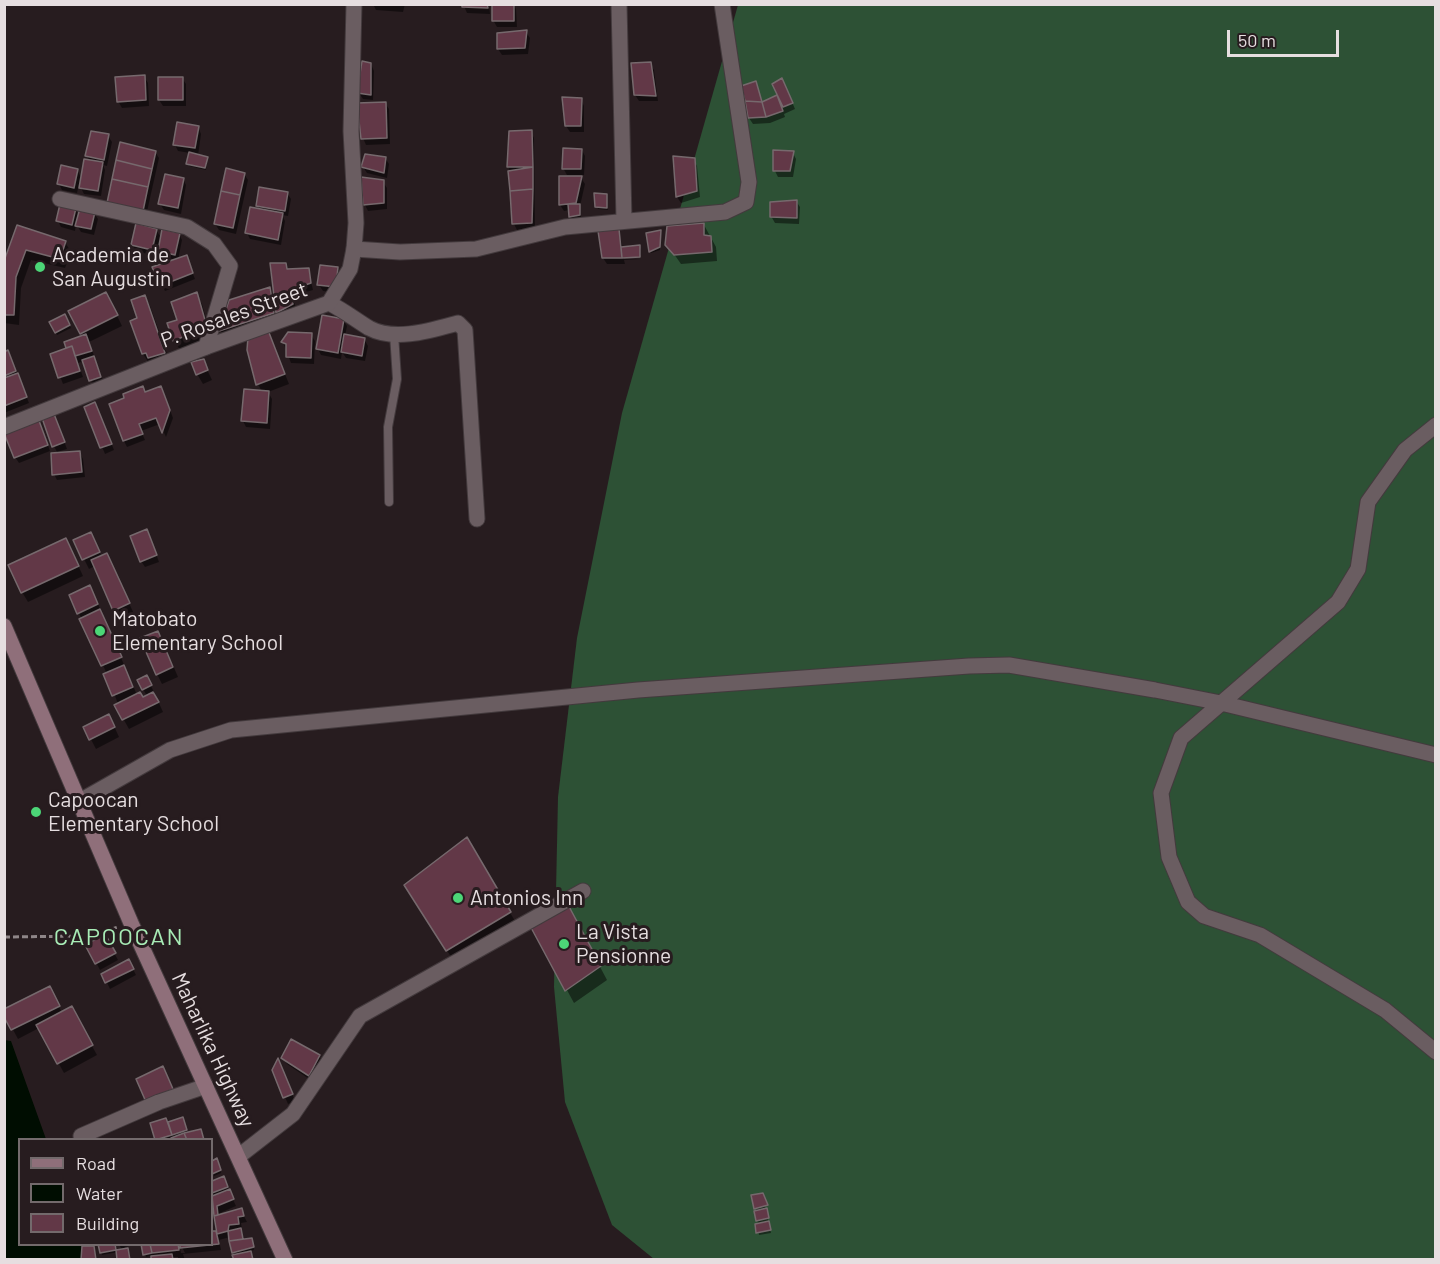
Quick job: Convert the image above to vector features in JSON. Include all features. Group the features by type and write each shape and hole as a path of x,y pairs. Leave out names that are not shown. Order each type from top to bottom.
{"main road":[{"name":"Maharlika Highway","path":"4,626 131,923 285,1260"}],"street":[{"name":"P. Rosales Street","path":"4,427 206,347 329,303 350,269 354,249 356,223 351,131 354,4"},
{"path":"619,4 624,220"},
{"path":"354,249 411,252 476,249 565,227 725,212 746,202 749,182 722,4"},
{"path":"60,199 187,227 214,244 230,266 206,347"},
{"path":"329,303 371,329 394,334 458,324 465,330 477,519"},
{"path":"1436,426 1405,450 1368,502 1358,569 1338,602 1181,738 1161,793 1169,857 1188,902 1204,916 1260,935 1385,1010 1436,1052"},
{"path":"80,801 170,750 231,730 627,691 848,674 1009,665 1221,703 1436,755"},
{"path":"239,1156 293,1114 360,1016 583,891"},
{"path":"81,1136 159,1102 206,1086"}],"lane":[{"path":"389,502 388,426 397,379 394,334"}],"path":[{"path":"4,937 88,936 131,923"}],"green space":[{"path":"738,5 1435,5 1435,1259 654,1259 612,1225 565,1102 554,987 558,797 577,638 622,413"}],"water":[{"path":"4,1040 11,1041 46,1138 18,1138 18,1246 85,1246 90,1259 5,1259"}],"building":[{"path":"462,4 487,4 488,8 462,7"},
{"path":"492,4 514,4 514,21 492,21"},
{"path":"527,30 525,48 497,49 497,33"},
{"path":"362,61 371,63 371,95 357,93"},
{"path":"651,62 656,96 634,95 631,63"},
{"path":"145,75 146,100 117,102 115,77"},
{"path":"158,77 183,77 183,100 158,100"},
{"path":"782,78 793,103 783,107 772,84"},
{"path":"756,81 762,102 745,101 741,86"},
{"path":"777,95 783,111 766,117 762,102"},
{"path":"562,97 582,98 581,126 565,126"},
{"path":"745,101 762,102 766,117 748,118"},
{"path":"386,102 387,138 361,139 357,103"},
{"path":"177,122 199,126 195,148 173,145"},
{"path":"532,130 533,167 507,167 509,131"},
{"path":"91,131 109,134 104,160 85,156"},
{"path":"120,142 156,151 152,169 116,160"},
{"path":"563,148 582,149 581,169 562,169"},
{"path":"773,150 794,151 790,171 773,171"},
{"path":"189,152 208,157 205,168 186,164"},
{"path":"365,154 386,157 384,173 361,167"},
{"path":"673,156 695,158 697,191 676,197"},
{"path":"84,159 103,162 98,191 79,188"},
{"path":"116,160 152,169 148,187 112,179"},
{"path":"61,165 78,169 74,188 57,184"},
{"path":"533,167 533,189 510,191 508,171"},
{"path":"226,168 245,173 240,195 221,191"},
{"path":"165,174 184,178 178,208 158,204"},
{"path":"559,176 582,176 576,203 559,205"},
{"path":"361,177 384,180 384,203 363,205"},
{"path":"112,179 148,187 143,211 107,203"},
{"path":"259,187 288,192 285,211 256,206"},
{"path":"533,189 532,223 512,224 510,191"},
{"path":"221,191 240,195 233,228 214,224"},
{"path":"594,193 607,194 607,208 595,207"},
{"path":"797,200 797,218 770,217 770,202"},
{"path":"60,204 76,208 72,225 56,221"},
{"path":"568,204 580,204 580,215 569,217"},
{"path":"250,207 283,213 278,240 245,233"},
{"path":"80,208 95,212 91,229 75,226"},
{"path":"136,223 157,229 152,250 131,245"},
{"path":"704,223 704,235 711,236 712,252 674,255 665,245 667,226"},
{"path":"17,225 66,241 60,259 26,250 16,277 14,315 4,315 4,261"},
{"path":"162,229 180,233 175,255 158,251"},
{"path":"619,229 622,258 602,258 598,231"},
{"path":"661,230 660,247 649,252 646,233"},
{"path":"640,245 640,257 622,258 621,247"},
{"path":"187,255 193,273 160,286 152,267"},
{"path":"270,263 286,263 287,269 309,268 311,283 291,290 293,304 276,313"},
{"path":"320,265 338,267 336,287 317,285"},
{"path":"270,287 274,313 219,331 229,300"},
{"path":"106,292 118,315 80,334 68,311"},
{"path":"197,292 207,327 173,341 167,323 177,320 171,302"},
{"path":"145,295 165,353 148,358 146,353 142,354 130,321 137,318 131,300"},
{"path":"65,314 70,325 55,333 49,322"},
{"path":"322,315 344,319 338,353 316,349"},
{"path":"268,330 285,374 256,385 247,350 248,337"},
{"path":"288,332 312,333 311,358 286,357 286,344 281,342"},
{"path":"86,334 92,351 75,356 72,346 66,348 64,342"},
{"path":"344,334 365,338 362,356 341,352"},
{"path":"72,346 80,371 58,378 50,354"},
{"path":"8,350 16,371 4,376 4,352"},
{"path":"94,356 101,377 89,381 82,360"},
{"path":"204,359 208,370 196,375 191,362"},
{"path":"18,373 27,397 4,406 4,378"},
{"path":"143,386 145,392 161,386 170,410 162,433 156,418 139,424 143,434 123,441 109,404 124,398 123,394"},
{"path":"244,389 269,391 267,423 241,421"},
{"path":"95,402 112,444 100,448 84,407"},
{"path":"54,414 65,442 52,447 42,418"},
{"path":"38,418 48,445 14,458 4,433"},
{"path":"80,451 82,472 52,475 51,453"},
{"path":"147,529 157,555 140,562 130,536"},
{"path":"91,532 100,552 82,560 73,540"},
{"path":"66,538 79,566 21,593 8,565"},
{"path":"107,553 130,603 113,611 91,560"},
{"path":"90,585 98,604 77,614 69,595"},
{"path":"100,609 122,657 101,666 79,619"},
{"path":"158,631 173,667 156,675 140,638"},
{"path":"124,665 133,687 112,696 103,674"},
{"path":"147,675 152,685 142,690 137,680"},
{"path":"140,692 143,697 153,692 159,702 122,720 114,705"},
{"path":"109,714 115,727 89,740 83,727"},
{"name":"Antonios Inn","path":"467,837 511,912 446,951 404,885"},
{"name":"La Vista Pensionne","path":"566,901 601,966 565,991 528,922"},
{"path":"105,934 116,953 95,964 85,945"},
{"path":"129,959 134,969 105,983 101,974"},
{"path":"50,986 60,1006 11,1030 4,1017 4,1009"},
{"path":"72,1006 93,1045 57,1064 36,1025"},
{"path":"291,1039 320,1055 309,1076 281,1058"},
{"path":"278,1058 293,1094 283,1098 272,1070"},
{"path":"163,1066 173,1089 146,1102 136,1079"},
{"path":"183,1117 187,1130 172,1135 168,1122"},
{"path":"166,1118 172,1135 154,1138 150,1123"},
{"path":"201,1129 203,1138 186,1138 184,1133"},
{"path":"184,1133 186,1138 171,1138"},
{"path":"217,1158 221,1170 213,1174 213,1160"},
{"path":"224,1176 228,1187 213,1193 213,1181"},
{"path":"230,1189 234,1199 217,1206 218,1215 214,1216 213,1196"},
{"path":"763,1193 768,1205 754,1209 751,1195"},
{"path":"242,1208 244,1216 238,1217 239,1224 229,1225 228,1231 217,1234 214,1216"},
{"path":"767,1208 769,1218 756,1221 754,1211"},
{"path":"769,1221 771,1230 756,1233 755,1224"},
{"path":"241,1228 243,1239 229,1241 228,1231"},
{"path":"213,1231 216,1231 219,1244 213,1245"},
{"path":"252,1238 254,1247 232,1253 229,1241"},
{"path":"82,1246 94,1246 96,1260 81,1260"},
{"path":"98,1246 115,1246 116,1250 100,1253"},
{"path":"141,1246 150,1246 152,1253 143,1255"},
{"path":"150,1246 178,1246 179,1250 152,1253"},
{"path":"128,1248 130,1260 117,1260 116,1250"},
{"path":"251,1251 253,1260 234,1260 232,1255"},
{"path":"172,1254 173,1260 151,1260 151,1256"}],"place":[{"name":"Academia de San Augustin","path":"40,267"},
{"name":"Matobato Elementary School","path":"100,631"},
{"name":"Capoocan Elementary School","path":"36,812"},
{"name":"Antonios Inn","path":"458,898"},
{"name":"La Vista Pensionne","path":"564,944"}],"district":[{"name":"CAPOOCAN","path":"119,937"}]}
